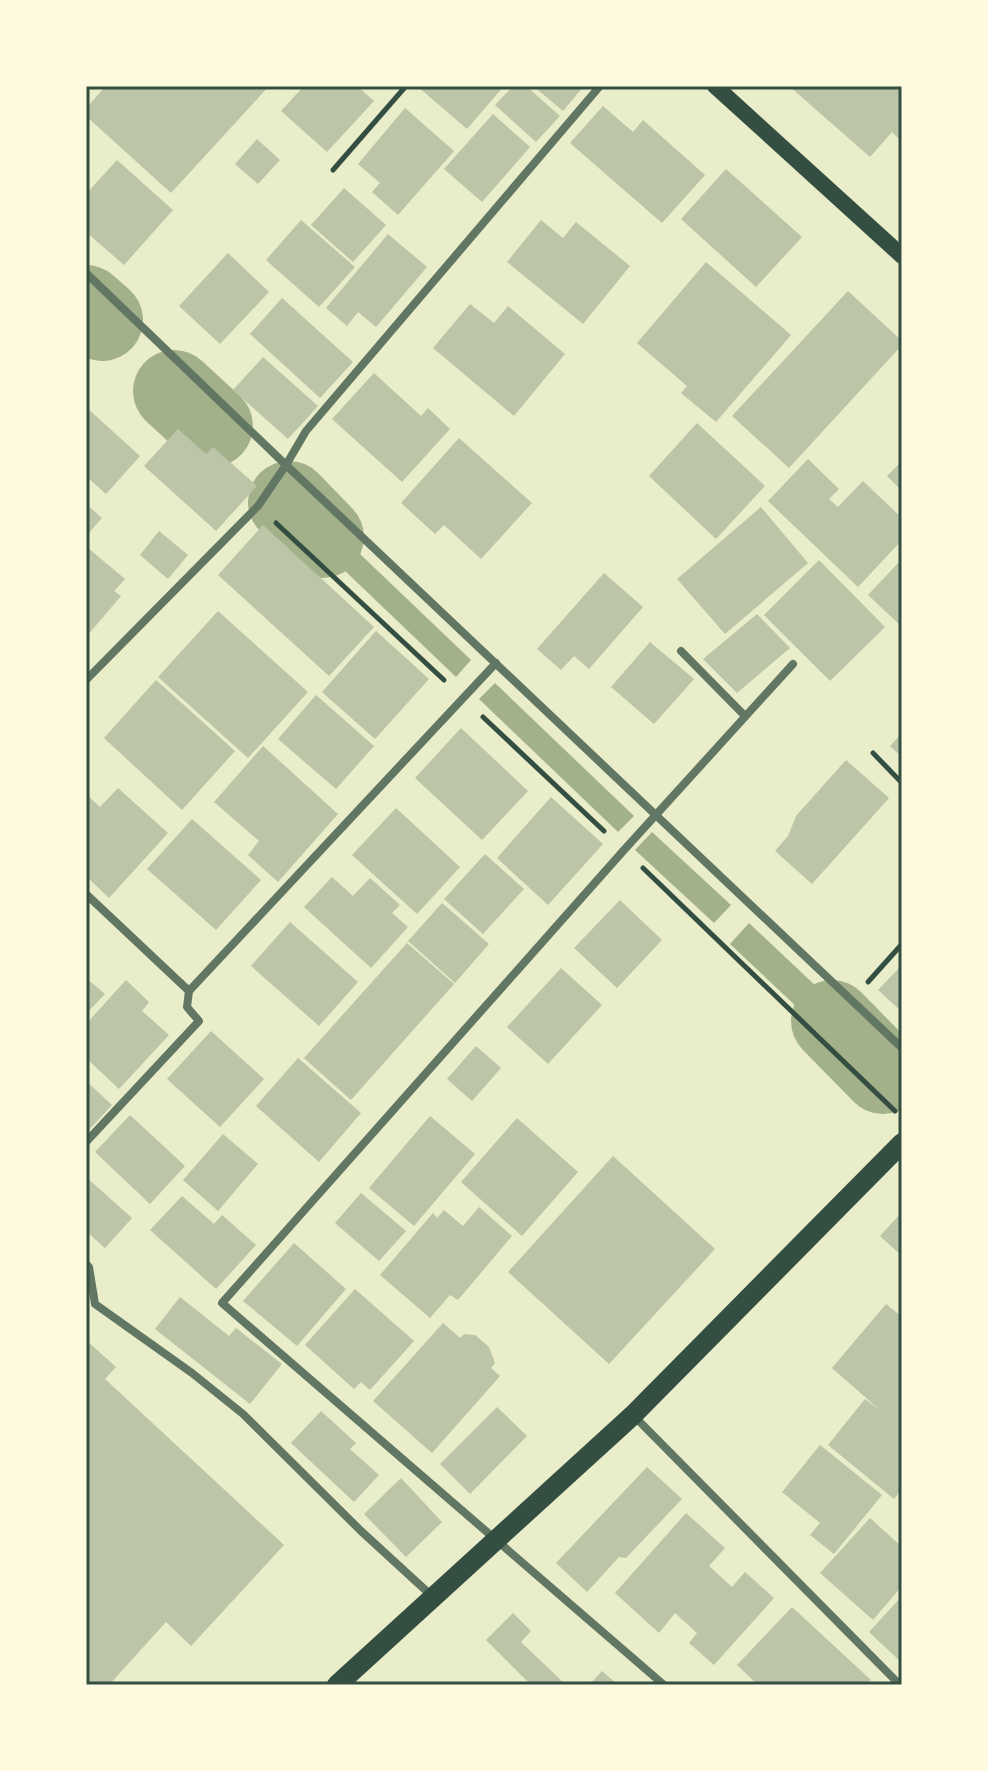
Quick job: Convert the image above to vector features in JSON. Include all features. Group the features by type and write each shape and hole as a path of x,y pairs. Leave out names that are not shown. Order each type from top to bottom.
{"main road":[{"path":"715,86 902,256"},
{"path":"337,1685 633,1415 902,1143"}],"street":[{"path":"86,680 258,506 306,431 600,86"},
{"path":"86,273 902,1048"},
{"path":"681,651 745,716"},
{"path":"86,1142 199,1021 187,1007 189,991 496,663"},
{"path":"664,1685 222,1303 793,664"},
{"path":"86,894 189,991"},
{"path":"86,1264 95,1304 192,1373 243,1414 361,1531 434,1597"},
{"path":"633,1415 900,1685"}],"path":[{"path":"333,170 406,86"},
{"path":"258,506 902,1117"},
{"path":"873,753 902,783"},
{"path":"851,1000 902,944"}],"shaded area":[{"path":"359,553 471,660 456,677 343,569"},
{"path":"495,683 634,816 618,832 479,699"},
{"path":"652,832 731,905 714,923 635,850"},
{"path":"749,923 818,988 799,1009 730,944"}],"building":[{"path":"106,86 269,86 171,193 86,116 86,108"},
{"path":"304,86 357,86 374,101 327,152 281,111"},
{"path":"417,86 504,86 467,129"},
{"path":"513,86 526,86 560,116 536,142 495,105"},
{"path":"533,86 584,86 563,111"},
{"path":"789,86 902,86 902,136 899,139 892,132 870,157"},
{"path":"603,106 633,132 643,120 705,175 662,223 570,143"},
{"path":"405,108 454,151 398,215 372,192 380,183 358,164"},
{"path":"493,114 530,147 482,202 444,169"},
{"path":"257,139 280,160 258,184 235,164"},
{"path":"117,160 173,210 124,265 86,232 86,194"},
{"path":"726,169 802,237 756,287 681,219"},
{"path":"344,188 386,225 353,262 311,225"},
{"path":"301,220 355,267 319,307 266,260"},
{"path":"541,220 563,238 576,222 630,266 583,324 507,262"},
{"path":"388,234 427,267 376,327 358,312 347,326 326,308"},
{"path":"228,253 269,292 220,344 179,306"},
{"path":"706,262 791,335 716,422 681,393 687,386 637,343"},
{"path":"848,291 902,341 902,345 789,468 732,416"},
{"path":"282,298 353,362 320,398 250,334"},
{"path":"470,304 494,323 508,306 565,354 514,416 433,348"},
{"path":"263,357 318,406 288,439 233,390"},
{"path":"374,373 421,416 428,408 450,429 402,482 332,419"},
{"path":"86,407 140,456 106,494 86,476"},
{"path":"697,423 765,486 716,539 649,476"},
{"path":"178,429 206,454 213,447 257,486 216,531 144,466"},
{"path":"459,438 532,503 481,559 444,525 435,534 401,503"},
{"path":"808,459 839,489 829,499 838,507 863,481 902,518 902,540 858,587 768,501"},
{"path":"902,461 902,491 887,476"},
{"path":"86,504 102,518 86,536"},
{"path":"761,507 808,563 725,634 677,579"},
{"path":"263,525 374,627 329,676 218,575"},
{"path":"159,531 188,555 168,579 140,555"},
{"path":"88,548 125,579 114,591 121,596 86,637 86,550"},
{"path":"902,559 902,627 868,595"},
{"path":"819,560 885,627 830,681 764,615"},
{"path":"604,573 643,607 589,669 574,656 561,670 537,649"},
{"path":"218,611 308,692 248,758 158,677"},
{"path":"757,614 790,648 737,693 703,659"},
{"path":"376,631 429,679 375,739 322,692"},
{"path":"650,642 694,679 654,724 611,687"},
{"path":"156,680 235,751 182,810 104,738"},
{"path":"316,695 374,746 336,789 278,739"},
{"path":"461,728 528,791 482,840 415,778"},
{"path":"902,733 902,757 890,746"},
{"path":"263,746 338,814 278,882 248,855 259,841 214,802"},
{"path":"846,760 889,798 812,884 775,851 788,836 796,816"},
{"path":"118,788 168,833 109,898 86,876 86,794 100,807"},
{"path":"551,797 603,844 548,905 497,858"},
{"path":"396,808 460,867 417,914 352,855"},
{"path":"192,819 261,880 216,930 147,869"},
{"path":"485,854 524,889 483,934 444,899"},
{"path":"332,877 353,896 370,878 400,905 392,913 408,927 371,968 304,907"},
{"path":"620,900 662,940 617,988 574,948"},
{"path":"442,903 489,944 455,983 408,941"},
{"path":"290,922 358,982 319,1026 251,966"},
{"path":"407,943 454,984 351,1100 304,1058"},
{"path":"902,965 902,1012 878,990"},
{"path":"561,968 602,1005 548,1064 507,1027"},
{"path":"86,978 105,994 86,1014"},
{"path":"126,980 149,1002 142,1011 169,1035 119,1089 86,1058 86,1024"},
{"path":"211,1031 264,1079 220,1127 167,1079"},
{"path":"476,1046 501,1068 472,1101 447,1079"},
{"path":"298,1058 361,1113 319,1162 256,1106"},
{"path":"86,1081 112,1105 86,1133"},
{"path":"130,1115 185,1166 150,1204 95,1152"},
{"path":"430,1116 475,1154 414,1226 369,1188"},
{"path":"517,1118 578,1172 522,1236 461,1182"},
{"path":"223,1134 258,1164 218,1211 183,1180"},
{"path":"613,1156 715,1249 609,1364 508,1272"},
{"path":"86,1177 132,1218 105,1248 86,1231"},
{"path":"361,1193 406,1231 379,1261 335,1223"},
{"path":"182,1196 214,1224 222,1215 256,1245 216,1289 150,1230"},
{"path":"479,1207 512,1236 458,1300 450,1295 430,1318 380,1275 433,1213 437,1218 444,1210 463,1226"},
{"path":"902,1212 902,1256 880,1236"},
{"path":"294,1243 346,1289 297,1346 243,1301"},
{"path":"355,1289 414,1341 370,1390 361,1382 354,1389 305,1345"},
{"path":"180,1297 229,1336 236,1328 282,1364 250,1404 155,1329"},
{"path":"886,1304 902,1317 902,1489 894,1499 828,1445 865,1399 881,1411 832,1368"},
{"path":"443,1323 460,1338 464,1334 475,1335 489,1347 495,1363 491,1368 500,1376 432,1453 373,1401"},
{"path":"86,1340 116,1367 105,1379 284,1545 191,1646 166,1622 109,1685 86,1685"},
{"path":"497,1407 527,1436 470,1494 440,1464"},
{"path":"321,1411 356,1443 350,1449 379,1475 354,1502 291,1443"},
{"path":"820,1445 882,1495 834,1554 810,1535 820,1523 782,1492"},
{"path":"647,1467 682,1499 626,1558 619,1557 587,1592 556,1563"},
{"path":"401,1478 442,1522 406,1557 364,1514"},
{"path":"686,1513 725,1548 709,1566 732,1587 745,1572 774,1598 714,1665 689,1643 697,1633 675,1613 659,1633 615,1593"},
{"path":"870,1518 902,1547 902,1586 873,1620 820,1573"},
{"path":"902,1596 902,1663 869,1632"},
{"path":"792,1607 871,1680 866,1685 758,1685 737,1665"},
{"path":"513,1613 531,1631 521,1642 566,1685 531,1685 486,1640"},
{"path":"602,1671 618,1685 589,1685"}],"waterway":[{"path":"86,306 102,320"},
{"path":"174,391 212,426"},
{"path":"289,502 323,537"},
{"path":"832,1021 883,1073"}]}
